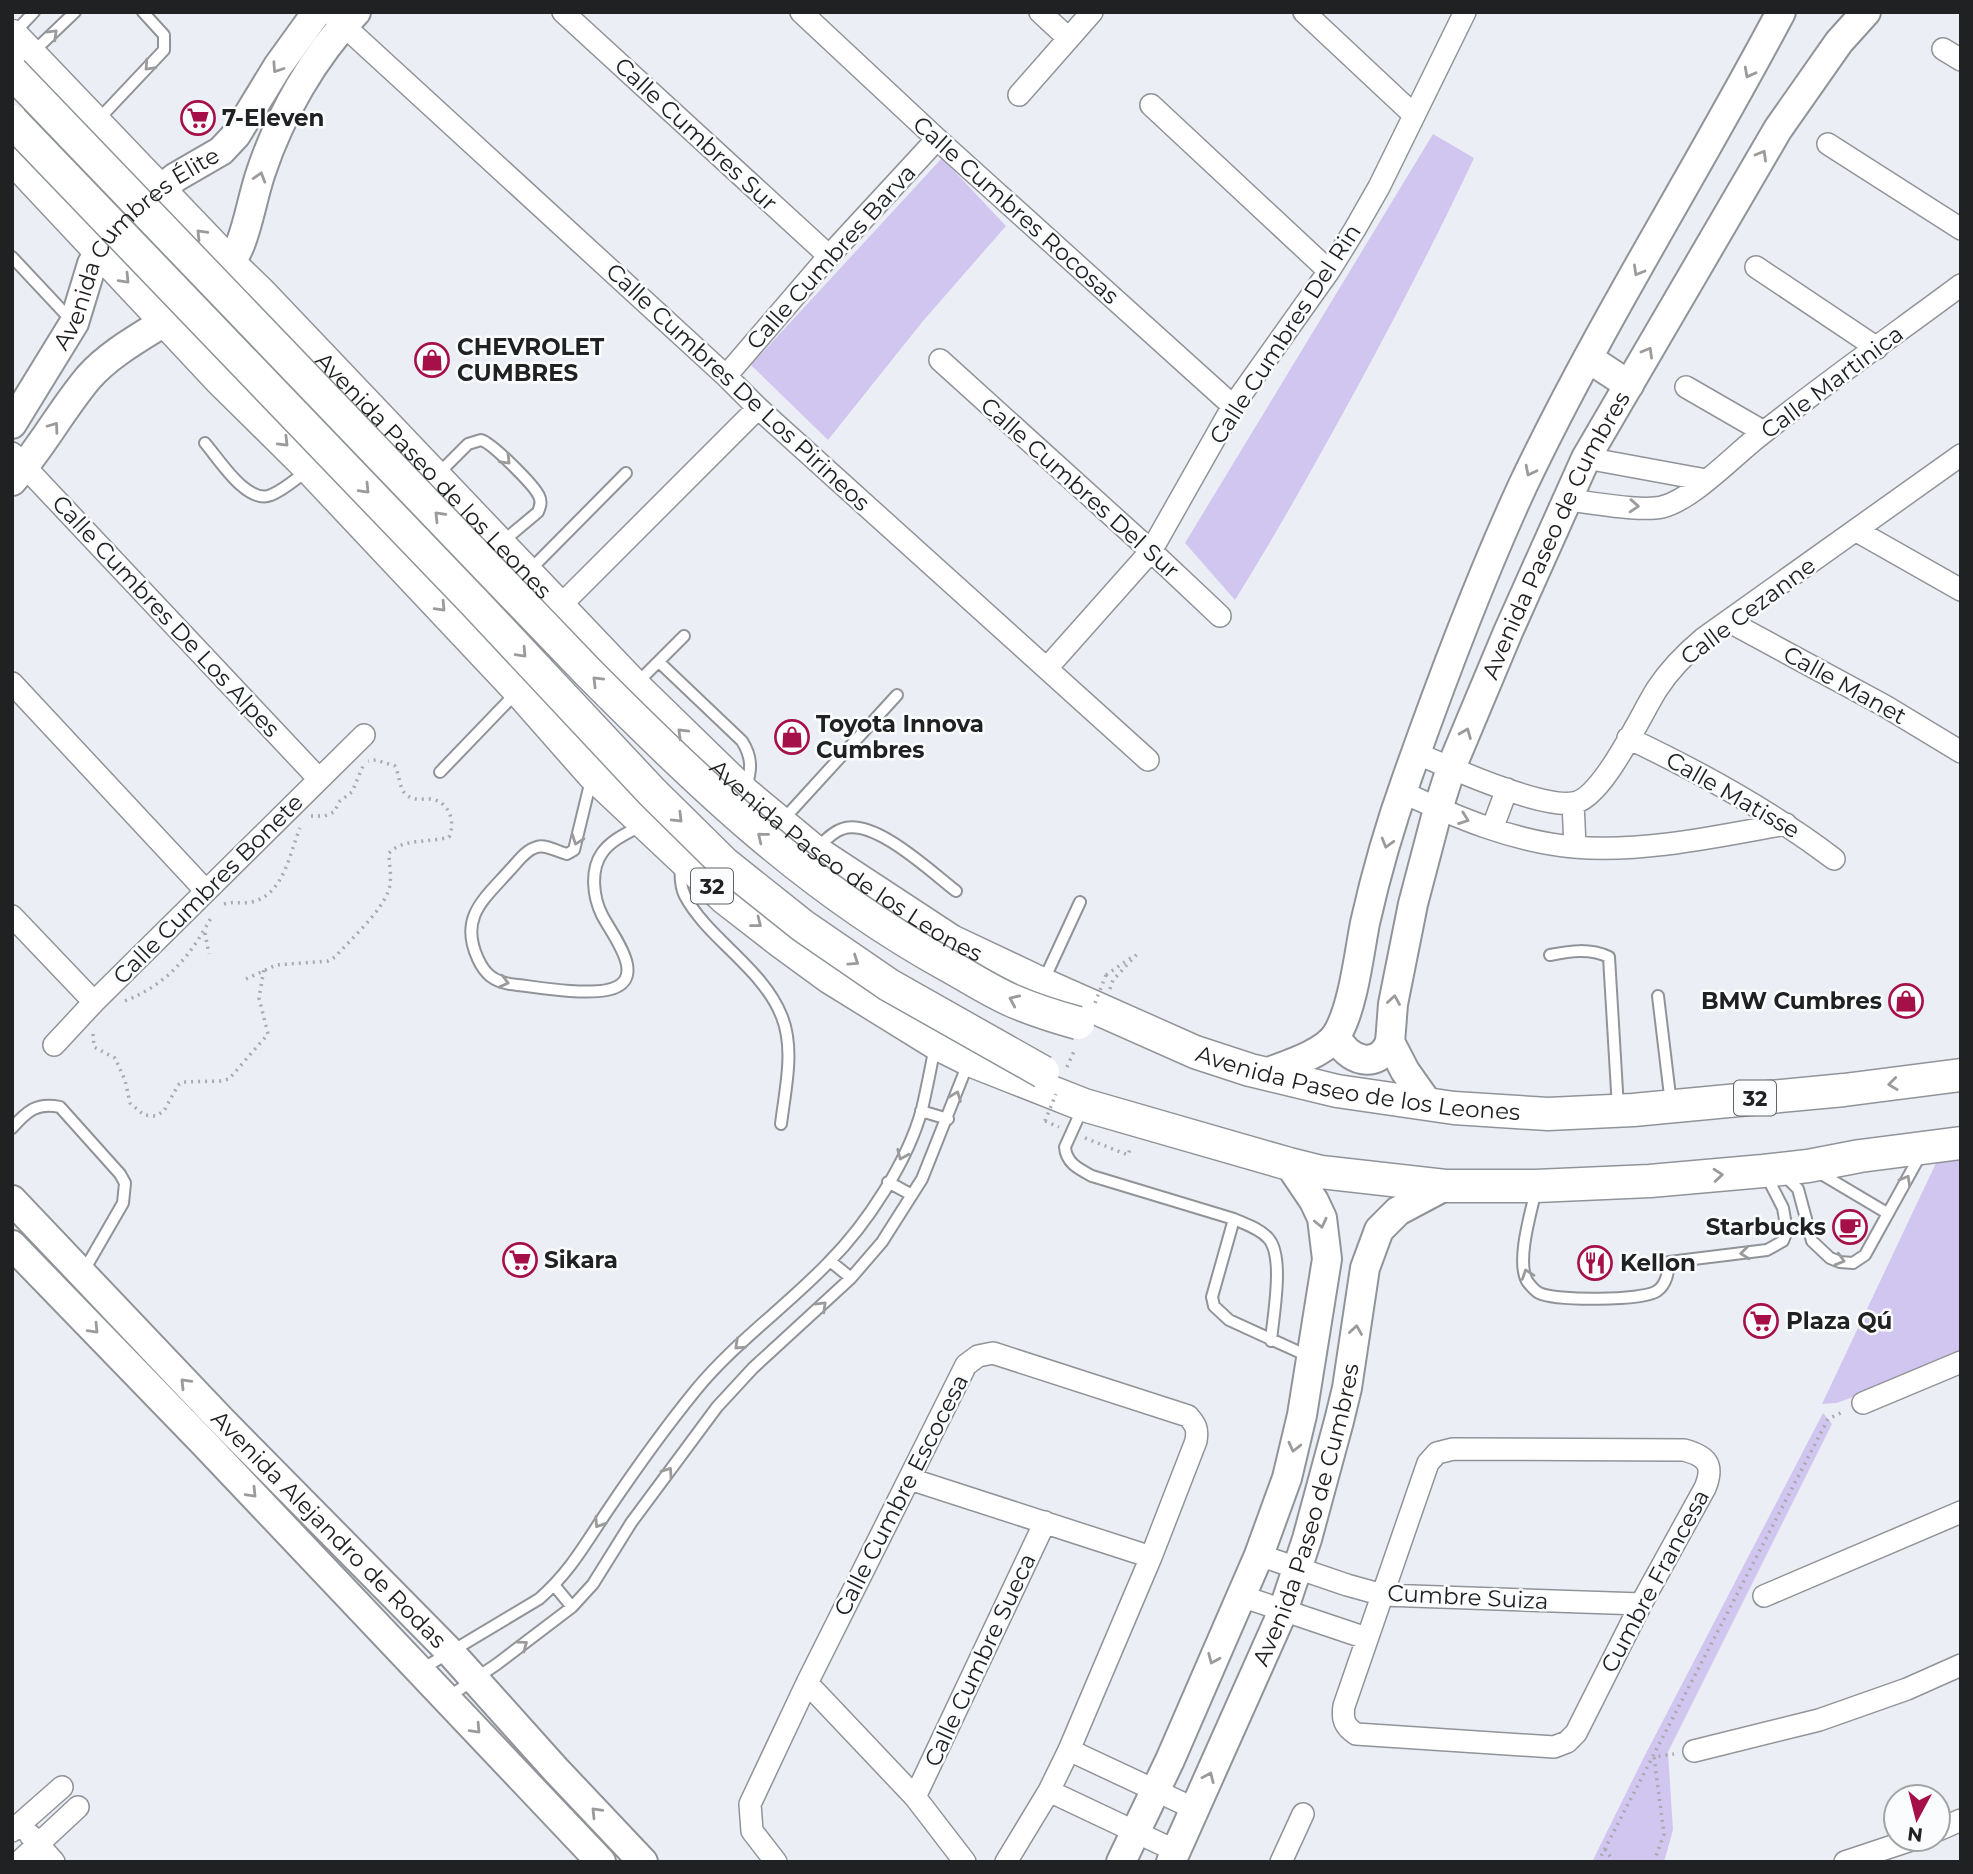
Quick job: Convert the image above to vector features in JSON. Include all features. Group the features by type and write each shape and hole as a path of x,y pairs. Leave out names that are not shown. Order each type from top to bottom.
{"main road":[{"name":"Avenida Paseo de los Leones","path":"17,50 98,126 634,686 744,793 814,851 951,941 1042,984 1090,1017 1264,1073 1337,1091 1430,1105 1548,1114 1671,1107 1961,1075"},
{"path":"17,50 587,671 678,763 758,834 834,893 914,946 1011,1000 1090,1017"},
{"path":"12,121 484,612 652,792 724,863 803,926 889,985 1043,1072 1080,1103"},
{"path":"21,166 43,180 71,171 96,149 100,142 98,126"},
{"name":"32","path":"21,166 97,250 220,379 310,468 519,690 593,774 645,824 726,898 779,940 831,978 936,1044 1080,1103 1289,1164 1321,1172 1445,1186 1536,1186 1650,1181 1783,1169 1961,1143"},
{"path":"220,379 223,356 252,328 267,321 280,322 295,329"}],"street":[{"name":"Avenida Cumbres Élite","path":"12,424 74,323 97,250 134,210 176,177 221,151 236,135 278,66 317,12"},
{"name":"Calle Cumbres Sur","path":"563,12 829,256"},
{"name":"Calle Cumbres Rocosas","path":"801,12 937,139 1233,406"},
{"path":"1040,12 1068,38"},
{"path":"1019,95 1092,12"},
{"path":"1304,12 1414,115"},
{"name":"Calle Cumbres Del Rin","path":"1047,668 1151,551 1233,406 1329,271 1379,187 1465,12"},
{"name":"Avenida Paseo de Cumbres","path":"1336,1036 1348,1004 1371,899 1402,792 1467,617 1523,486 1588,358 1737,96 1781,12"},
{"name":"Avenida Paseo de Cumbres","path":"1390,1042 1393,1004 1403,954 1437,809 1451,768 1566,500 1586,458 1778,129 1839,42 1866,12"},
{"name":"Avenida Cumbres Élite","path":"16,467 89,377 113,356 201,296 232,266 271,145 303,82 343,17"},
{"name":"Calle Cumbres De Los Pirineos","path":"343,17 758,408 1148,760"},
{"path":"1151,105 1329,271"},
{"name":"Calle Cumbres Barva","path":"726,376 829,256 937,139"},
{"path":"1828,144 1961,229"},
{"path":"1756,267 1877,348"},
{"name":"Calle Martinica","path":"1566,500 1661,507 1676,501 1961,285"},
{"path":"1588,358 1629,385"},
{"name":"Calle Cumbres Del Sur","path":"940,360 1220,616"},
{"path":"1686,387 1764,432"},
{"path":"559,607 758,408"},
{"name":"Calle Cezanne","path":"1573,803 1588,797 1598,787 1658,688 1686,654 1728,621 1961,455"},
{"path":"1586,458 1706,480"},
{"name":"Calle Cumbres De Los Alpes","path":"16,467 319,779"},
{"path":"1857,531 1961,590"},
{"name":"Calle Manet","path":"1728,621 1875,701 1961,752"},
{"path":"12,683 212,898"},
{"name":"Calle Cumbres Bonete","path":"54,1045 94,1002 212,898 319,779 364,735"},
{"name":"Calle Matisse","path":"1628,738 1668,757 1786,824 1833,859"},
{"path":"1416,753 1507,789 1544,800 1573,803 1575,848"},
{"path":"1492,829 1507,789"},
{"path":"1402,792 1437,809 1492,829 1532,841 1575,848 1680,842 1786,824"},
{"path":"12,916 94,1002"},
{"path":"1264,1073 1304,1059 1336,1036 1350,1056 1360,1059 1379,1058 1386,1053 1390,1042"},
{"path":"1390,1042 1405,1071 1430,1105"},
{"name":"Avenida Paseo de Cumbres","path":"1121,1862 1259,1555 1287,1478 1302,1415 1327,1259 1322,1218 1289,1164"},
{"name":"Avenida Paseo de Cumbres","path":"1173,1856 1283,1611 1298,1569 1347,1388 1365,1268 1379,1230 1398,1210 1445,1186"},
{"name":"Avenida Alejandro de Rodas","path":"12,1200 71,1285 421,1670 601,1862"},
{"name":"Avenida Alejandro de Rodas","path":"12,1245 71,1285 222,1421 451,1653 643,1862"},
{"name":"Calle Cumbre Escocesa","path":"776,1862 752,1831 750,1804 807,1683 966,1365 978,1356 993,1353 1188,1416 1196,1424 1196,1441 1069,1750 1049,1791 1006,1862"},
{"path":"1863,1403 1961,1362"},
{"name":"Cumbre Francesa","path":"1366,1639 1342,1716 1347,1728 1356,1734 1554,1747 1567,1742 1576,1733 1710,1476 1708,1464 1699,1454 1684,1450 1453,1449 1437,1453 1428,1462 1383,1595"},
{"path":"910,1479 1151,1556"},
{"path":"1764,1596 1961,1512"},
{"name":"Calle Cumbre Sueca","path":"915,1797 1045,1522"},
{"name":"Cumbre Suiza","path":"1259,1555 1383,1595 1641,1604"},
{"path":"1241,1596 1366,1639 1383,1595"},
{"path":"1693,1751 1819,1720 1907,1689 1961,1665"},
{"path":"807,1683 915,1797 965,1862"},
{"path":"1069,1750 1195,1809"},
{"path":"54,1862 15,1823 62,1787"},
{"path":"1049,1791 1135,1832 1173,1856"},
{"path":"19,1862 78,1807"},
{"path":"1281,1862 1303,1814"},
{"path":"1845,1862 1882,1850"}],"lane":[{"path":"17,50 34,12"},
{"path":"17,50 75,12"},
{"path":"98,126 164,50 164,35 143,12"},
{"path":"12,257 74,323"},
{"path":"435,477 468,444 481,440 493,447 520,475 538,494 541,505 538,512 500,545"},
{"path":"205,443 242,488 261,497 270,496 310,468"},
{"path":"527,573 626,473"},
{"path":"634,686 684,636"},
{"path":"659,662 742,740 749,752 751,763 751,774 744,793"},
{"path":"440,772 519,690"},
{"path":"780,823 897,695"},
{"path":"593,774 578,844 574,850 568,854 544,846 535,847 525,853 478,906 471,922 470,936 488,976 510,984 594,992 610,990 620,985 626,977 628,967 625,955 601,913 594,883 595,867 611,843 645,824"},
{"path":"814,851 835,832 844,828 865,828 894,845 956,891"},
{"path":"682,858 680,875 684,894 692,907 755,975 782,1016 787,1035 787,1076 781,1124"},
{"path":"1042,984 1080,902"},
{"path":"1550,955 1595,951 1609,957 1618,1111"},
{"path":"1658,996 1671,1107"},
{"path":"421,1670 539,1598 554,1585 571,1567 609,1508 696,1389 734,1349 830,1261 860,1225 898,1166 922,1111 936,1044"},
{"path":"447,1698 572,1607 593,1584 631,1523 717,1407 753,1368 851,1278 882,1242 922,1179 970,1060"},
{"path":"1080,1103 1065,1147 1072,1164 1092,1176 1234,1219 1255,1228 1268,1238 1277,1258 1271,1341"},
{"path":"12,1128 38,1105 60,1107 125,1183 123,1203 71,1285"},
{"path":"922,1111 948,1119"},
{"path":"1783,1169 1798,1189 1812,1241 1830,1258 1853,1263 1865,1255 1925,1147"},
{"path":"1783,1169 1888,1213"},
{"path":"1536,1186 1524,1261 1527,1280 1533,1288 1539,1293 1549,1295 1634,1297 1657,1291 1665,1283 1669,1262 1767,1251 1783,1241 1787,1231 1783,1208 1783,1169"},
{"path":"888,1182 912,1195"},
{"path":"1234,1219 1212,1297 1214,1306 1229,1320 1311,1358"},
{"path":"830,1261 851,1278"},
{"path":"554,1585 572,1607"}],"path":[{"path":"212,898 250,903 269,896 277,887 303,820 307,816 325,816 334,812 340,802 352,792 366,761 376,760 395,766 404,793 410,798 440,802 452,818 454,827 449,837 401,844 389,853 391,877 388,892 375,912 335,957 328,961 276,965 246,979"},
{"path":"123,1002 162,981 185,960 205,933 215,912"},
{"path":"205,933 209,954"},
{"path":"1090,1017 1113,980 1139,952 1107,975"},
{"path":"96,1024 92,1039 94,1047 115,1058 125,1080 130,1103 144,1115 156,1116 164,1111 182,1082 229,1079 268,1034 259,998 264,969"},
{"path":"1598,1862 1828,1419 1863,1403"},
{"path":"1654,1757 1693,1751"},
{"path":"1654,1757 1664,1835 1654,1862"},
{"path":"1604,1849 1614,1862"}],"shaded area":[{"path":"1433,134 1474,158 1365,373 1302,488 1235,600 1185,543"},
{"path":"942,158 1006,226 923,321 828,440 751,365"},
{"path":"1961,1158 1961,1357 1837,1403 1822,1404 1937,1161"},
{"path":"1823,1413 1832,1424 1668,1752 1673,1830 1664,1862 1592,1862 1643,1759"}],"place":[{"name":"7-Eleven","path":"198,118"},
{"name":"CHEVROLET CUMBRES","path":"432,360"},
{"name":"Toyota Innova Cumbres","path":"792,737"},
{"name":"BMW Cumbres","path":"1906,1001"},
{"name":"Starbucks","path":"1850,1227"},
{"name":"Sikara","path":"520,1260"},
{"name":"Kellon","path":"1595,1263"},
{"name":"Plaza Qú","path":"1761,1321"}]}
